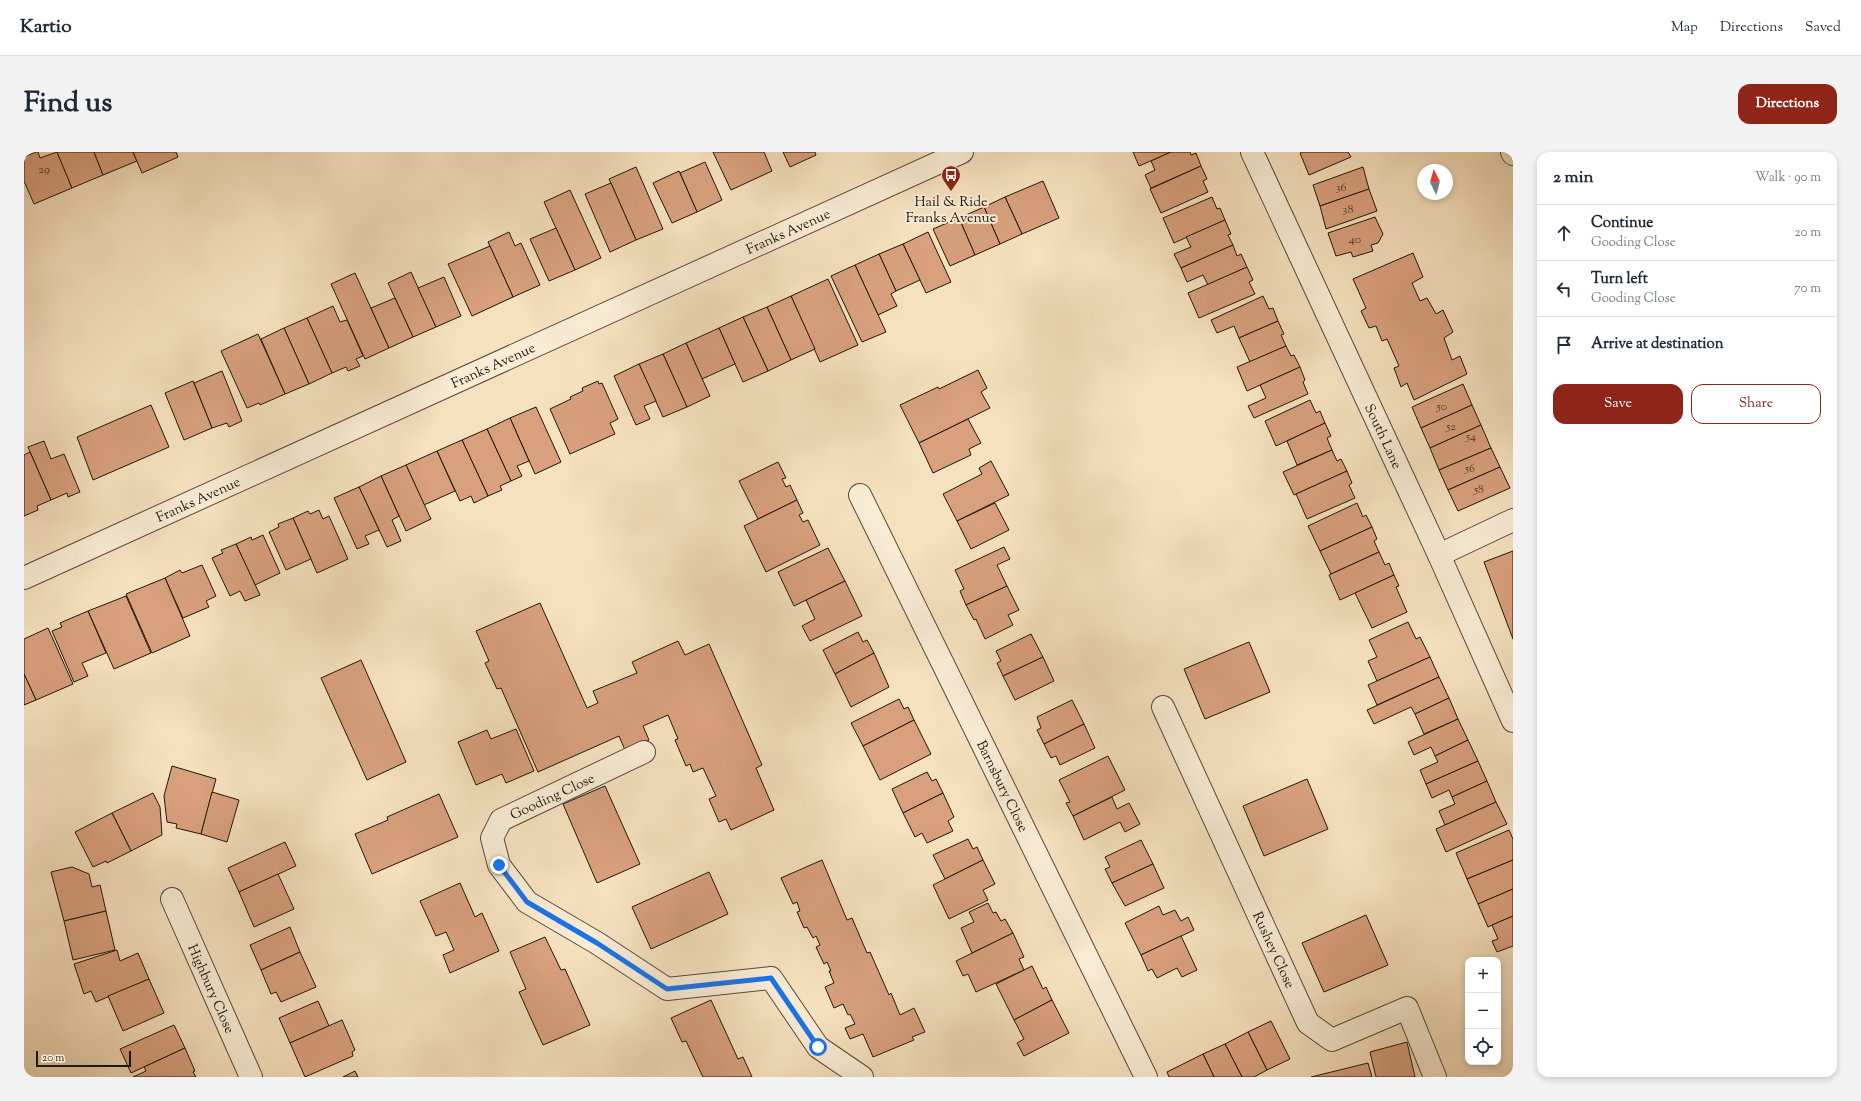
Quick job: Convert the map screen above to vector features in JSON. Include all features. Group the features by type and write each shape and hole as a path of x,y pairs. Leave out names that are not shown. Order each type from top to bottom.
{"street":[{"name":"Franks Avenue","path":"24,578 962,152"},
{"name":"South Lane","path":"1252,152 1439,555 1513,721"},
{"name":"Barnsbury Close","path":"860,495 1146,1077"},
{"path":"1439,555 1513,520"},
{"name":"Rushey Close","path":"1164,707 1308,1023 1332,1040 1408,1008 1428,1054 1436,1077"},
{"name":"Gooding Close","path":"644,752 501,820 492,838 499,865 527,902 597,943 667,989 771,978 818,1047 862,1077"},
{"name":"Highbury Close","path":"172,899 251,1077"}],"building":[{"path":"38,152 40,158 57,152 72,188 34,204 24,181 24,157"},
{"path":"57,152 94,152 103,175 72,188"},
{"path":"94,152 133,152 137,161 103,175"},
{"path":"133,152 176,152 178,157 142,173"},
{"path":"713,152 764,152 772,171 731,190"},
{"path":"783,152 815,152 816,155 790,167"},
{"path":"1133,152 1171,152 1139,166"},
{"path":"1171,152 1190,152 1191,155 1196,153 1201,166 1151,188 1145,175 1155,170 1151,161"},
{"path":"1348,152 1351,157 1309,175 1300,153"},
{"path":"705,162 722,200 697,212 680,173"},
{"path":"1201,166 1207,179 1203,181 1208,192 1161,213 1150,189"},
{"path":"636,167 663,229 636,240 609,179"},
{"path":"1363,167 1369,189 1320,206 1313,185"},
{"path":"679,171 697,212 672,223 653,183"},
{"path":"1043,181 1059,218 1022,234 1005,197"},
{"path":"611,183 636,240 610,252 585,194"},
{"path":"1369,189 1377,211 1326,229 1320,206"},
{"path":"570,190 601,258 575,270 544,202"},
{"path":"1005,197 1022,234 1000,244 984,207"},
{"path":"1212,197 1217,209 1220,208 1225,220 1174,243 1163,218"},
{"path":"984,207 1000,244 975,255 959,218"},
{"path":"1375,217 1383,234 1378,243 1371,245 1373,251 1353,257 1351,252 1336,256 1328,233"},
{"path":"959,218 975,255 950,266 933,229"},
{"path":"1225,220 1231,234 1228,235 1233,245 1181,268 1174,254 1191,247 1186,237"},
{"path":"556,228 575,270 549,281 530,239"},
{"path":"509,232 515,246 521,243 540,285 513,297 488,242"},
{"path":"928,232 951,282 926,293 903,244"},
{"path":"903,244 920,280 896,291 879,254"},
{"path":"1233,245 1237,256 1241,254 1247,267 1208,285 1203,275 1187,282 1181,268"},
{"path":"490,246 513,297 472,316 448,264"},
{"path":"1413,253 1423,277 1412,283 1420,301 1427,298 1436,314 1443,310 1453,332 1444,338 1452,360 1460,356 1467,374 1414,400 1407,383 1401,387 1394,368 1399,366 1387,339 1382,341 1376,326 1369,328 1361,311 1366,308 1353,279"},
{"path":"879,254 896,291 891,294 897,306 878,315 855,265"},
{"path":"855,265 886,332 862,342 831,276"},
{"path":"1247,267 1253,280 1249,282 1255,294 1199,318 1188,293"},
{"path":"411,272 436,327 413,337 388,283"},
{"path":"355,273 389,348 365,359 331,284"},
{"path":"444,277 461,316 436,327 418,288"},
{"path":"828,279 858,345 820,362 791,296"},
{"path":"791,296 815,349 791,360 767,307"},
{"path":"1263,296 1269,309 1273,308 1278,321 1239,338 1234,326 1217,333 1211,320"},
{"path":"395,298 413,337 389,348 371,308"},
{"path":"333,306 340,322 347,320 363,356 356,359 360,366 348,371 346,367 332,373 307,318"},
{"path":"767,307 791,360 768,371 743,317"},
{"path":"743,317 768,371 743,382 719,328"},
{"path":"307,318 332,373 309,384 284,328"},
{"path":"1278,321 1284,334 1281,335 1286,346 1250,362 1239,338"},
{"path":"284,328 309,384 285,394 261,339"},
{"path":"719,328 735,364 702,379 686,343"},
{"path":"258,334 285,394 260,405 259,403 247,408 221,351"},
{"path":"686,343 710,396 687,407 663,354"},
{"path":"1286,346 1291,356 1294,355 1300,367 1247,391 1237,367"},
{"path":"663,354 687,407 663,417 639,364"},
{"path":"639,364 656,401 644,406 650,419 636,425 614,376"},
{"path":"1300,367 1305,380 1303,382 1308,394 1254,418 1248,406 1266,398 1260,385"},
{"path":"978,370 987,388 981,392 990,408 919,443 900,405 938,387 939,389"},
{"path":"222,371 242,421 229,427 227,423 212,428 194,383"},
{"path":"193,381 212,428 184,440 165,393"},
{"path":"598,381 599,384 602,383 618,419 610,423 615,434 570,454 550,409 571,399 570,397 583,391 582,388"},
{"path":"1463,384 1472,405 1421,428 1412,407"},
{"path":"1310,400 1316,413 1320,411 1325,423 1276,446 1265,421"},
{"path":"151,405 169,447 93,480 77,437"},
{"path":"1472,405 1481,425 1430,448 1421,428"},
{"path":"536,407 561,462 535,474 510,418"},
{"path":"510,418 529,461 517,466 522,476 511,481 487,429"},
{"path":"968,419 981,443 969,449 971,455 933,473 919,443"},
{"path":"1325,423 1331,436 1327,438 1332,450 1297,465 1287,441"},
{"path":"1481,425 1491,448 1439,470 1430,448"},
{"path":"487,429 511,481 500,486 502,490 488,496 462,440"},
{"path":"462,440 488,496 474,503 471,496 460,501 437,451"},
{"path":"44,441 51,459 64,454 80,492 68,497 67,493 51,500 28,447"},
{"path":"1491,448 1500,467 1448,490 1439,470"},
{"path":"1332,450 1337,461 1341,459 1347,471 1294,495 1283,472"},
{"path":"437,451 455,491 424,505 406,465"},
{"path":"30,452 51,500 37,506 38,510 24,516 24,455"},
{"path":"991,461 1009,495 957,521 943,494 982,474 979,468"},
{"path":"778,462 786,478 782,479 786,487 790,485 797,500 758,519 739,481"},
{"path":"406,465 431,519 406,531 381,476"},
{"path":"1500,467 1510,488 1458,511 1448,490"},
{"path":"1347,471 1352,483 1349,485 1355,498 1307,519 1296,494"},
{"path":"381,476 399,516 392,520 401,541 387,547 359,487"},
{"path":"359,487 379,530 365,536 369,544 357,549 334,498"},
{"path":"797,500 803,513 799,515 803,522 808,520 820,545 766,572 744,526"},
{"path":"995,503 1009,530 971,549 957,521"},
{"path":"1357,503 1363,517 1366,515 1372,527 1320,551 1308,526"},
{"path":"319,510 323,519 329,516 348,559 317,573 293,518 308,511 310,514"},
{"path":"293,518 311,559 286,570 269,532 279,527 278,524"},
{"path":"1372,527 1377,539 1374,541 1379,552 1331,574 1320,551"},
{"path":"263,535 280,573 255,585 236,544 251,537 252,540"},
{"path":"236,544 260,595 245,601 240,591 230,596 212,558 223,553 221,550"},
{"path":"1004,547 1010,559 997,565 1007,586 966,605 960,591 964,589 955,570"},
{"path":"828,548 845,581 794,606 778,572"},
{"path":"1513,551 1513,639 1484,562"},
{"path":"1379,552 1385,565 1389,563 1394,575 1340,600 1329,575"},
{"path":"202,565 216,596 206,601 209,607 183,618 165,578 180,570 182,573"},
{"path":"1394,575 1399,586 1396,587 1407,612 1372,628 1355,593"},
{"path":"165,578 190,636 152,653 126,594"},
{"path":"845,581 862,616 810,641 802,626 815,619 806,600"},
{"path":"1007,586 1019,610 1008,615 1013,625 985,639 976,619 974,620 966,605"},
{"path":"126,596 151,653 114,669 88,611"},
{"path":"540,603 587,708 598,703 593,691 637,673 632,662 678,641 685,655 709,644 762,765 756,768 774,810 731,830 726,819 719,822 709,799 716,796 703,768 693,772 690,764 686,766 675,740 678,739 668,715 643,726 649,740 625,750 619,736 538,772 501,688 497,689 485,663 489,661 476,631"},
{"path":"88,611 106,653 82,663 88,676 74,682 52,631 62,627 60,623"},
{"path":"1408,622 1416,639 1420,637 1430,657 1377,681 1368,661 1377,657 1369,640"},
{"path":"48,628 73,684 36,700 24,674 24,639"},
{"path":"858,632 863,642 867,640 874,653 835,674 823,650"},
{"path":"1031,634 1043,657 1003,676 997,663 1001,661 996,651"},
{"path":"1249,642 1270,692 1205,719 1184,669"},
{"path":"874,653 889,687 851,707 835,674"},
{"path":"1043,657 1054,681 1015,700 1003,676"},
{"path":"1430,657 1439,677 1377,705 1368,685"},
{"path":"361,660 406,762 367,780 321,678"},
{"path":"24,674 36,700 24,705"},
{"path":"1439,677 1449,698 1415,714 1411,707 1374,724 1367,710"},
{"path":"1449,698 1458,719 1424,734 1415,714"},
{"path":"899,699 904,709 908,707 914,720 863,746 851,723"},
{"path":"1072,700 1084,724 1044,744 1037,730 1041,728 1037,717"},
{"path":"1458,719 1468,740 1435,756 1431,747 1414,755 1408,742"},
{"path":"914,720 931,754 880,780 863,746"},
{"path":"1084,724 1095,748 1060,765 1056,756 1051,758 1044,744"},
{"path":"516,729 534,771 506,783 502,774 476,785 458,742 487,730 491,739"},
{"path":"1468,740 1478,761 1426,784 1420,770 1438,762 1435,756"},
{"path":"1108,756 1125,790 1073,816 1066,803 1070,802 1059,780"},
{"path":"1478,761 1487,781 1452,797 1449,790 1432,798 1426,784"},
{"path":"172,766 216,779 201,834 176,828 177,824 167,822 164,796"},
{"path":"927,772 932,781 936,779 943,793 903,813 892,789"},
{"path":"1307,779 1328,829 1264,856 1243,806"},
{"path":"1487,781 1496,802 1445,825 1439,811 1455,804 1452,797"},
{"path":"605,786 640,864 597,883 563,804"},
{"path":"212,792 239,800 227,842 201,834"},
{"path":"153,793 160,807 162,835 131,851 112,813"},
{"path":"943,793 954,817 948,821 953,831 927,843 922,833 915,837 903,813"},
{"path":"439,794 458,837 372,874 355,834 388,820 387,817"},
{"path":"1112,797 1117,809 1129,803 1140,824 1125,832 1120,822 1084,840 1073,816"},
{"path":"1496,802 1507,824 1446,852 1436,829"},
{"path":"112,813 131,851 107,863 106,861 93,867 75,832"},
{"path":"1509,830 1513,839 1513,860 1467,879 1456,853"},
{"path":"968,839 973,849 977,847 983,860 945,879 933,855"},
{"path":"1141,840 1153,864 1112,883 1105,869 1110,867 1105,857"},
{"path":"285,842 296,866 239,892 228,868"},
{"path":"822,860 847,920 852,918 867,953 870,952 889,995 891,993 900,1015 914,1008 925,1032 912,1037 914,1040 873,1057 863,1034 850,1039 845,1028 855,1024 850,1014 848,1015 843,1004 834,1008 825,987 834,983 829,971 831,971 827,962 824,964 816,947 820,945 816,936 813,938 807,927 804,928 797,912 800,911 797,902 793,904 781,878"},
{"path":"983,860 995,884 983,890 988,900 949,919 933,885"},
{"path":"1513,860 1513,889 1478,904 1467,879"},
{"path":"1153,864 1164,888 1125,906 1112,883"},
{"path":"72,867 89,874 92,887 100,885 106,911 64,921 51,872"},
{"path":"709,872 728,914 651,949 632,907"},
{"path":"278,874 294,909 254,927 239,892"},
{"path":"460,883 475,917 482,913 499,951 450,973 443,955 454,950 446,932 436,936 420,901"},
{"path":"1513,889 1513,916 1488,927 1478,904"},
{"path":"988,903 993,913 996,912 1001,921 1005,919 1013,933 972,953 961,928 974,922 969,912"},
{"path":"1159,906 1163,915 1175,910 1181,921 1188,917 1194,930 1141,955 1125,923"},
{"path":"106,911 115,950 73,960 64,921"},
{"path":"1366,915 1388,965 1324,992 1302,943"},
{"path":"1513,916 1513,946 1497,952 1492,941 1498,939 1492,925"},
{"path":"290,927 300,952 261,970 250,945"},
{"path":"1013,933 1024,957 1019,959 1024,970 976,992 968,974 963,976 956,961"},
{"path":"1181,936 1197,970 1182,977 1177,968 1157,978 1152,969 1148,971 1141,955"},
{"path":"545,937 561,970 565,969 590,1025 543,1045 519,992 526,989 510,952"},
{"path":"117,950 120,961 138,953 149,979 96,1002 91,991 84,994 74,964"},
{"path":"300,952 316,987 281,1002 276,992 271,994 261,970"},
{"path":"1032,966 1043,989 1046,987 1052,1000 1014,1020 996,984"},
{"path":"149,979 164,1013 123,1031 108,996"},
{"path":"711,1000 738,1059 743,1057 752,1077 703,1077 686,1041 682,1042 671,1018"},
{"path":"1052,1000 1069,1033 1024,1056 1017,1043 1024,1039 1014,1020"},
{"path":"318,1001 329,1026 290,1043 279,1018"},
{"path":"342,1020 355,1050 352,1052 353,1056 305,1077 290,1043"},
{"path":"1271,1021 1290,1059 1267,1070 1248,1032"},
{"path":"174,1025 185,1048 131,1073 120,1049"},
{"path":"1248,1032 1267,1070 1254,1077 1242,1077 1225,1044"},
{"path":"1407,1042 1415,1077 1376,1077 1370,1052"},
{"path":"1225,1044 1242,1077 1214,1077 1203,1054"},
{"path":"185,1048 196,1077 133,1077 146,1071 144,1067"},
{"path":"1203,1054 1214,1077 1169,1077 1167,1072"},
{"path":"1368,1063 1372,1077 1311,1077"},
{"path":"355,1071 358,1077 343,1077"}],"place":[{"name":"Hail & Ride Franks Avenue","path":"951,192"}],"route":[{"path":"499,865 527,902 597,943 667,989 771,978 818,1047"}]}
